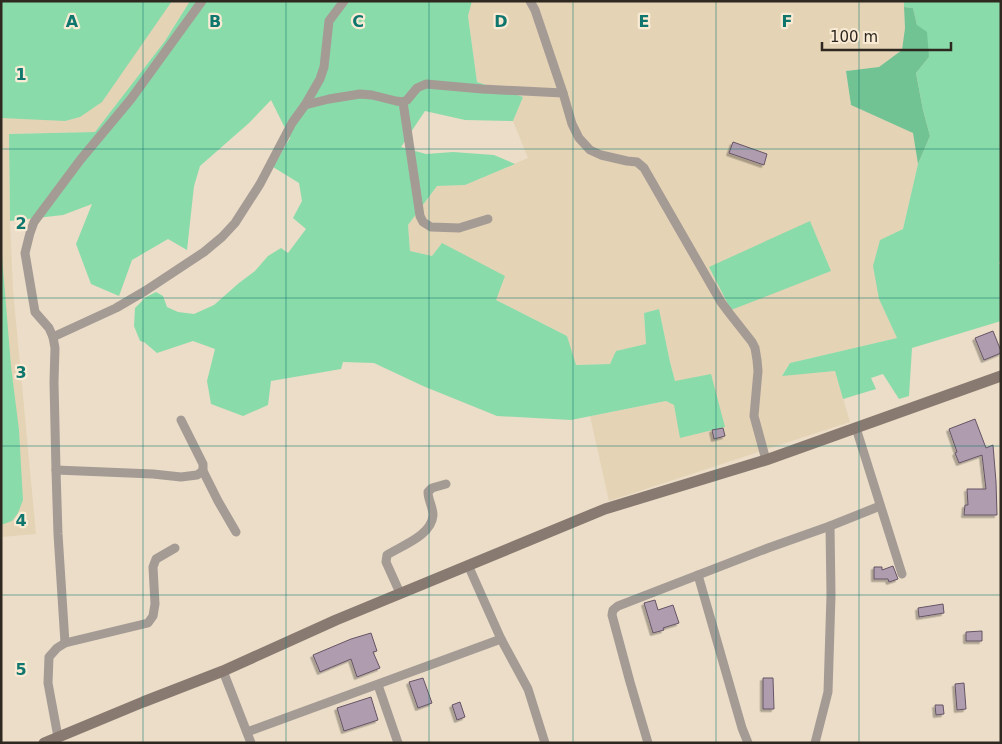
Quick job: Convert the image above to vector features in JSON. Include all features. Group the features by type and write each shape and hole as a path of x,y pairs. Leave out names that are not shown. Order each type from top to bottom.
{"street":[{"path":"65,643 58,534 55,348 49,328 35,312 25,253 34,222 81,159 142,83 202,1"},
{"path":"53,337 116,308 145,291 204,252 235,223 260,184 292,123 305,105 320,78 324,67 329,20 344,1"},
{"path":"530,1 535,10 576,134 590,150 602,155 637,162 644,168 722,302 752,342 755,348 758,370 754,416 766,460"},
{"path":"305,105 360,94 403,102 417,88 426,84 563,93"},
{"path":"403,102 416,196 423,222 431,227 459,228 488,219"},
{"path":"175,548 156,559 153,567 155,604 153,616 148,623 65,643 56,648 49,657 48,683 51,740 223,672 336,620 605,508 766,460 1001,376"},
{"path":"181,420 203,464 202,471 236,532"},
{"path":"856,428 902,574"},
{"path":"56,470 181,477 197,475 202,471"},
{"path":"400,593 386,562 387,555 422,535 429,528 433,515 428,492 432,488 446,484"},
{"path":"648,743 614,625 612,615 614,610 618,606 880,506"},
{"path":"815,743 828,692 831,595 830,526"},
{"path":"468,565 501,639 528,690 545,743"},
{"path":"698,576 748,743"},
{"path":"247,732 501,639"},
{"path":"223,672 251,743"},
{"path":"378,685 398,743"}],"shaded area":[{"path":"1,1 190,1 165,41 95,132 9,134 13,290 36,534 1,537"},
{"path":"472,1 904,1 905,28 902,50 879,67 846,71 851,105 914,133 918,164 903,229 881,240 879,299 897,338 790,363 782,375 835,371 850,422 609,501 590,416 666,401 674,405 675,381 659,309 644,313 646,344 617,351 610,364 575,365 567,336 496,300 442,243 432,256 410,251 408,225 437,186 465,185 528,158 513,121 523,97 477,82 468,16"}],"green space":[{"path":"1,1 172,1 102,102 80,117 65,121 1,118"},
{"path":"190,1 472,1 468,16 477,82 523,97 513,121 465,120 425,111 401,147 426,154 453,152 494,155 515,164 465,185 437,186 408,225 410,251 432,256 442,243 505,276 496,300 567,336 576,365 610,364 616,351 646,344 644,313 659,309 675,381 711,374 725,427 680,438 674,405 666,401 571,420 497,416 423,386 374,363 343,362 341,369 271,381 268,405 243,416 211,404 207,381 215,349 193,341 157,353 140,341 134,326 135,308 146,297 156,292 163,296 167,307 178,312 194,314 214,305 255,271 268,256 281,248 288,253 306,229 293,218 302,201 299,183 273,167 290,138 271,100 249,123 200,166 194,186 187,250 168,239 132,260 119,296 91,284 76,244 92,204 63,215 10,221 9,134 95,132 165,41"},
{"path":"904,1 1001,1 1001,261 999,262 1001,268 1001,321 912,348 909,396 899,399 883,374 871,378 876,389 843,399 835,371 782,376 790,363 897,338 879,299 873,266 880,240 903,229 918,164 930,136 916,73 929,57 913,8 904,7"},
{"path":"904,7 913,8 917,25 927,32 929,57 916,73 930,136 918,164 913,133 851,105 846,71 879,67 902,50 905,28"},
{"path":"810,221 831,271 731,310 709,267"},
{"path":"1,244 11,366 19,430 23,500 18,513 12,521 1,525"}],"building":[{"path":"733,142 767,154 764,165 729,153"},
{"path":"993,331 1001,353 984,360 975,338"},
{"path":"975,419 986,448 993,445 997,515 964,515 965,505 968,505 967,489 986,489 982,455 959,463 949,429"},
{"path":"723,428 725,436 714,439 712,430"},
{"path":"893,566 898,579 889,582 888,579 874,579 874,567 882,567 882,570"},
{"path":"655,600 658,610 673,605 679,623 653,633 644,603"},
{"path":"943,604 944,613 919,617 918,608"},
{"path":"982,631 982,641 966,641 966,632"},
{"path":"371,633 377,651 373,652 380,668 357,677 351,659 320,672 313,655"},
{"path":"423,678 432,703 418,708 409,682"},
{"path":"763,678 773,678 774,709 763,709"},
{"path":"964,683 966,709 957,710 955,684"},
{"path":"371,697 378,720 344,731 337,708"},
{"path":"460,702 465,717 457,720 452,705"},
{"path":"935,705 943,705 944,714 936,715"}]}
